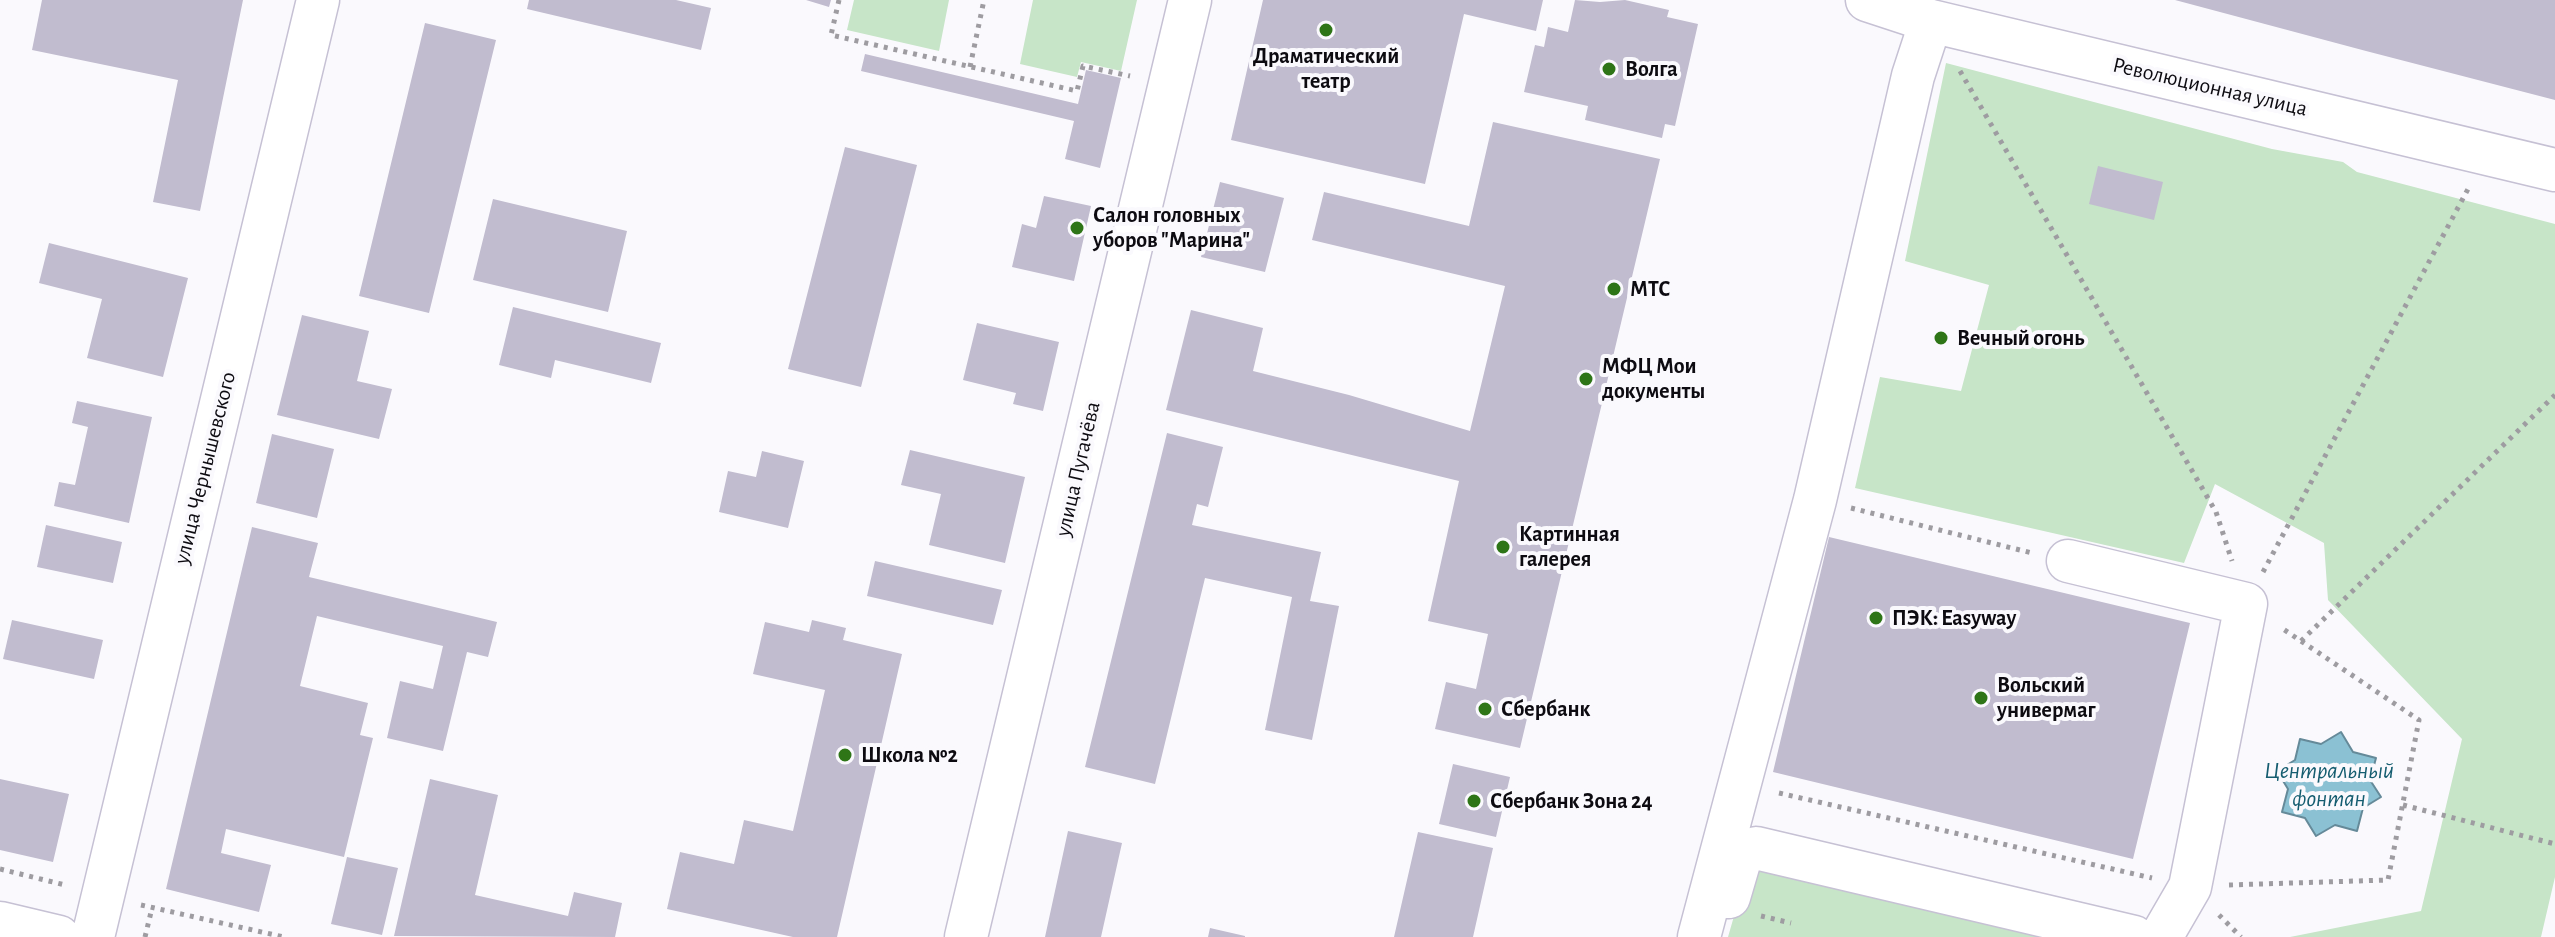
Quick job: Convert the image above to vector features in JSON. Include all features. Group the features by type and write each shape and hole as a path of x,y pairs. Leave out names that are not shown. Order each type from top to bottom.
{"street":[{"name":"улица Чернышевского","path":"93,937 318,0"},
{"name":"улица Пугачёва","path":"966,937 1190,0"},
{"name":"Революционная улица","path":"1867,0 1931,21 2555,170"},
{"path":"1699,937 1815,500 1913,76 1931,21"},
{"path":"2068,561 2246,604 2190,887 2161,937"},
{"path":"1718,937 1741,856 1756,848 2134,937"},
{"path":"0,923 59,937"}],"path":[{"path":"839,0 831,35 1077,91 1083,66 1170,85"},
{"path":"970,67 984,0"},
{"path":"1741,784 2190,887 2388,880 2419,720 2246,604 2216,512 1931,21"},
{"path":"2246,604 2487,153"},
{"path":"2301,641 2555,395"},
{"path":"1815,500 2068,561"},
{"path":"2403,805 2555,844"},
{"path":"145,937 152,908"}],"green space":[{"path":"854,0 949,0 939,51 847,30"},
{"path":"1033,0 1137,0 1121,71 1081,62 1077,77 1020,64"},
{"path":"1946,63 2272,149 2343,162 2357,172 2555,224 2555,877 2541,937 2290,937 2421,911 2462,739 2328,600 2324,543 2215,484 2184,563 1855,488 1880,377 1961,391 1989,285 1905,261"},
{"path":"1751,857 2105,937 1728,937"}],"water":[{"name":"Центральный фонтан","path":"2341,732 2353,752 2376,758 2370,780 2381,797 2363,808 2357,831 2335,825 2316,836 2305,818 2282,812 2288,789 2277,771 2295,760 2300,739 2321,744"}],"building":[{"path":"42,0 243,0 200,211 153,202 178,80 32,50"},
{"path":"529,0 676,0 711,8 701,50 527,9"},
{"path":"806,0 831,0 829,7"},
{"path":"1263,0 1543,0 1536,31 1464,14 1425,184 1231,140"},
{"name":"Волга","path":"1575,0 1625,0 1669,10 1667,17 1698,24 1675,126 1665,124 1662,138 1585,120 1588,106 1524,92 1535,45 1544,47 1548,27 1568,32"},
{"path":"2175,0 2555,0 2555,100 2366,51"},
{"path":"425,23 496,40 429,313 359,296"},
{"path":"865,54 1078,104 1086,70 1121,78 1100,168 1065,159 1074,121 861,71"},
{"path":"1493,122 1660,159 1520,748 1435,729 1446,682 1476,689 1488,634 1428,621 1459,481 1166,410 1191,310 1263,328 1253,371 1349,395 1470,431 1505,286 1312,240 1324,192 1469,226"},
{"path":"845,147 917,165 861,387 788,369"},
{"path":"2098,166 2163,182 2154,220 2089,204"},
{"path":"1220,182 1284,198 1265,272 1201,257"},
{"path":"1044,196 1091,206 1074,281 1012,267 1022,224 1036,228"},
{"path":"493,199 627,231 608,312 473,280"},
{"path":"49,243 188,278 163,377 87,358 102,299 39,283"},
{"path":"513,307 661,343 651,383 555,360 551,378 499,365"},
{"path":"302,315 369,331 357,381 392,389 379,439 277,415"},
{"path":"977,323 1059,342 1043,411 1013,404 1016,393 963,380"},
{"path":"77,401 152,417 129,523 54,506 59,482 75,485 88,427 72,423"},
{"path":"1167,433 1223,447 1208,507 1197,504 1192,525 1321,552 1310,601 1339,606 1312,740 1265,730 1292,597 1205,578 1155,784 1085,767"},
{"path":"272,434 334,449 317,518 256,503"},
{"path":"910,450 1025,477 1005,563 929,545 941,494 901,485"},
{"path":"762,451 804,461 788,528 719,512 728,471 756,477"},
{"path":"46,525 122,542 113,583 37,567"},
{"path":"252,527 318,543 309,577 497,622 488,657 467,652 443,751 387,738 400,681 433,689 443,646 317,616 300,686 368,703 360,735 373,738 344,857 226,829 221,853 271,865 259,912 166,889"},
{"name":"Вольский универмаг","path":"1829,537 2190,623 2133,859 1773,772"},
{"path":"875,561 1002,590 993,625 867,596"},
{"path":"12,620 103,640 94,679 3,659"},
{"name":"Школа №2","path":"812,620 846,628 843,640 902,654 837,937 793,937 667,909 680,852 734,864 744,820 793,831 825,690 753,674 765,622 809,632"},
{"name":"Сбербанк Зона 24","path":"1453,764 1510,777 1496,837 1439,824"},
{"path":"0,779 69,794 53,862 0,850"},
{"path":"430,779 498,795 475,895 568,916 574,892 622,903 615,937 394,936"},
{"path":"1068,831 1122,843 1101,937 1045,937"},
{"path":"1418,832 1493,848 1473,937 1394,937"},
{"path":"347,857 398,868 382,935 331,924"},
{"path":"1210,928 1245,936 1245,937 1208,937"}],"place":[{"name":"Драматический театр","path":"1326,30"},
{"name":"Волга","path":"1609,69"},
{"name":"Салон головных уборов \"Марина\"","path":"1077,228"},
{"name":"МТС","path":"1614,289"},
{"name":"Вечный огонь","path":"1941,338"},
{"name":"МФЦ Мои документы","path":"1586,379"},
{"name":"Картинная галерея","path":"1503,547"},
{"name":"ПЭК: Easyway","path":"1876,618"},
{"name":"Вольский универмаг","path":"1981,698"},
{"name":"Сбербанк","path":"1485,709"},
{"name":"Школа №2","path":"845,755"},
{"name":"Сбербанк Зона 24","path":"1474,801"}]}
